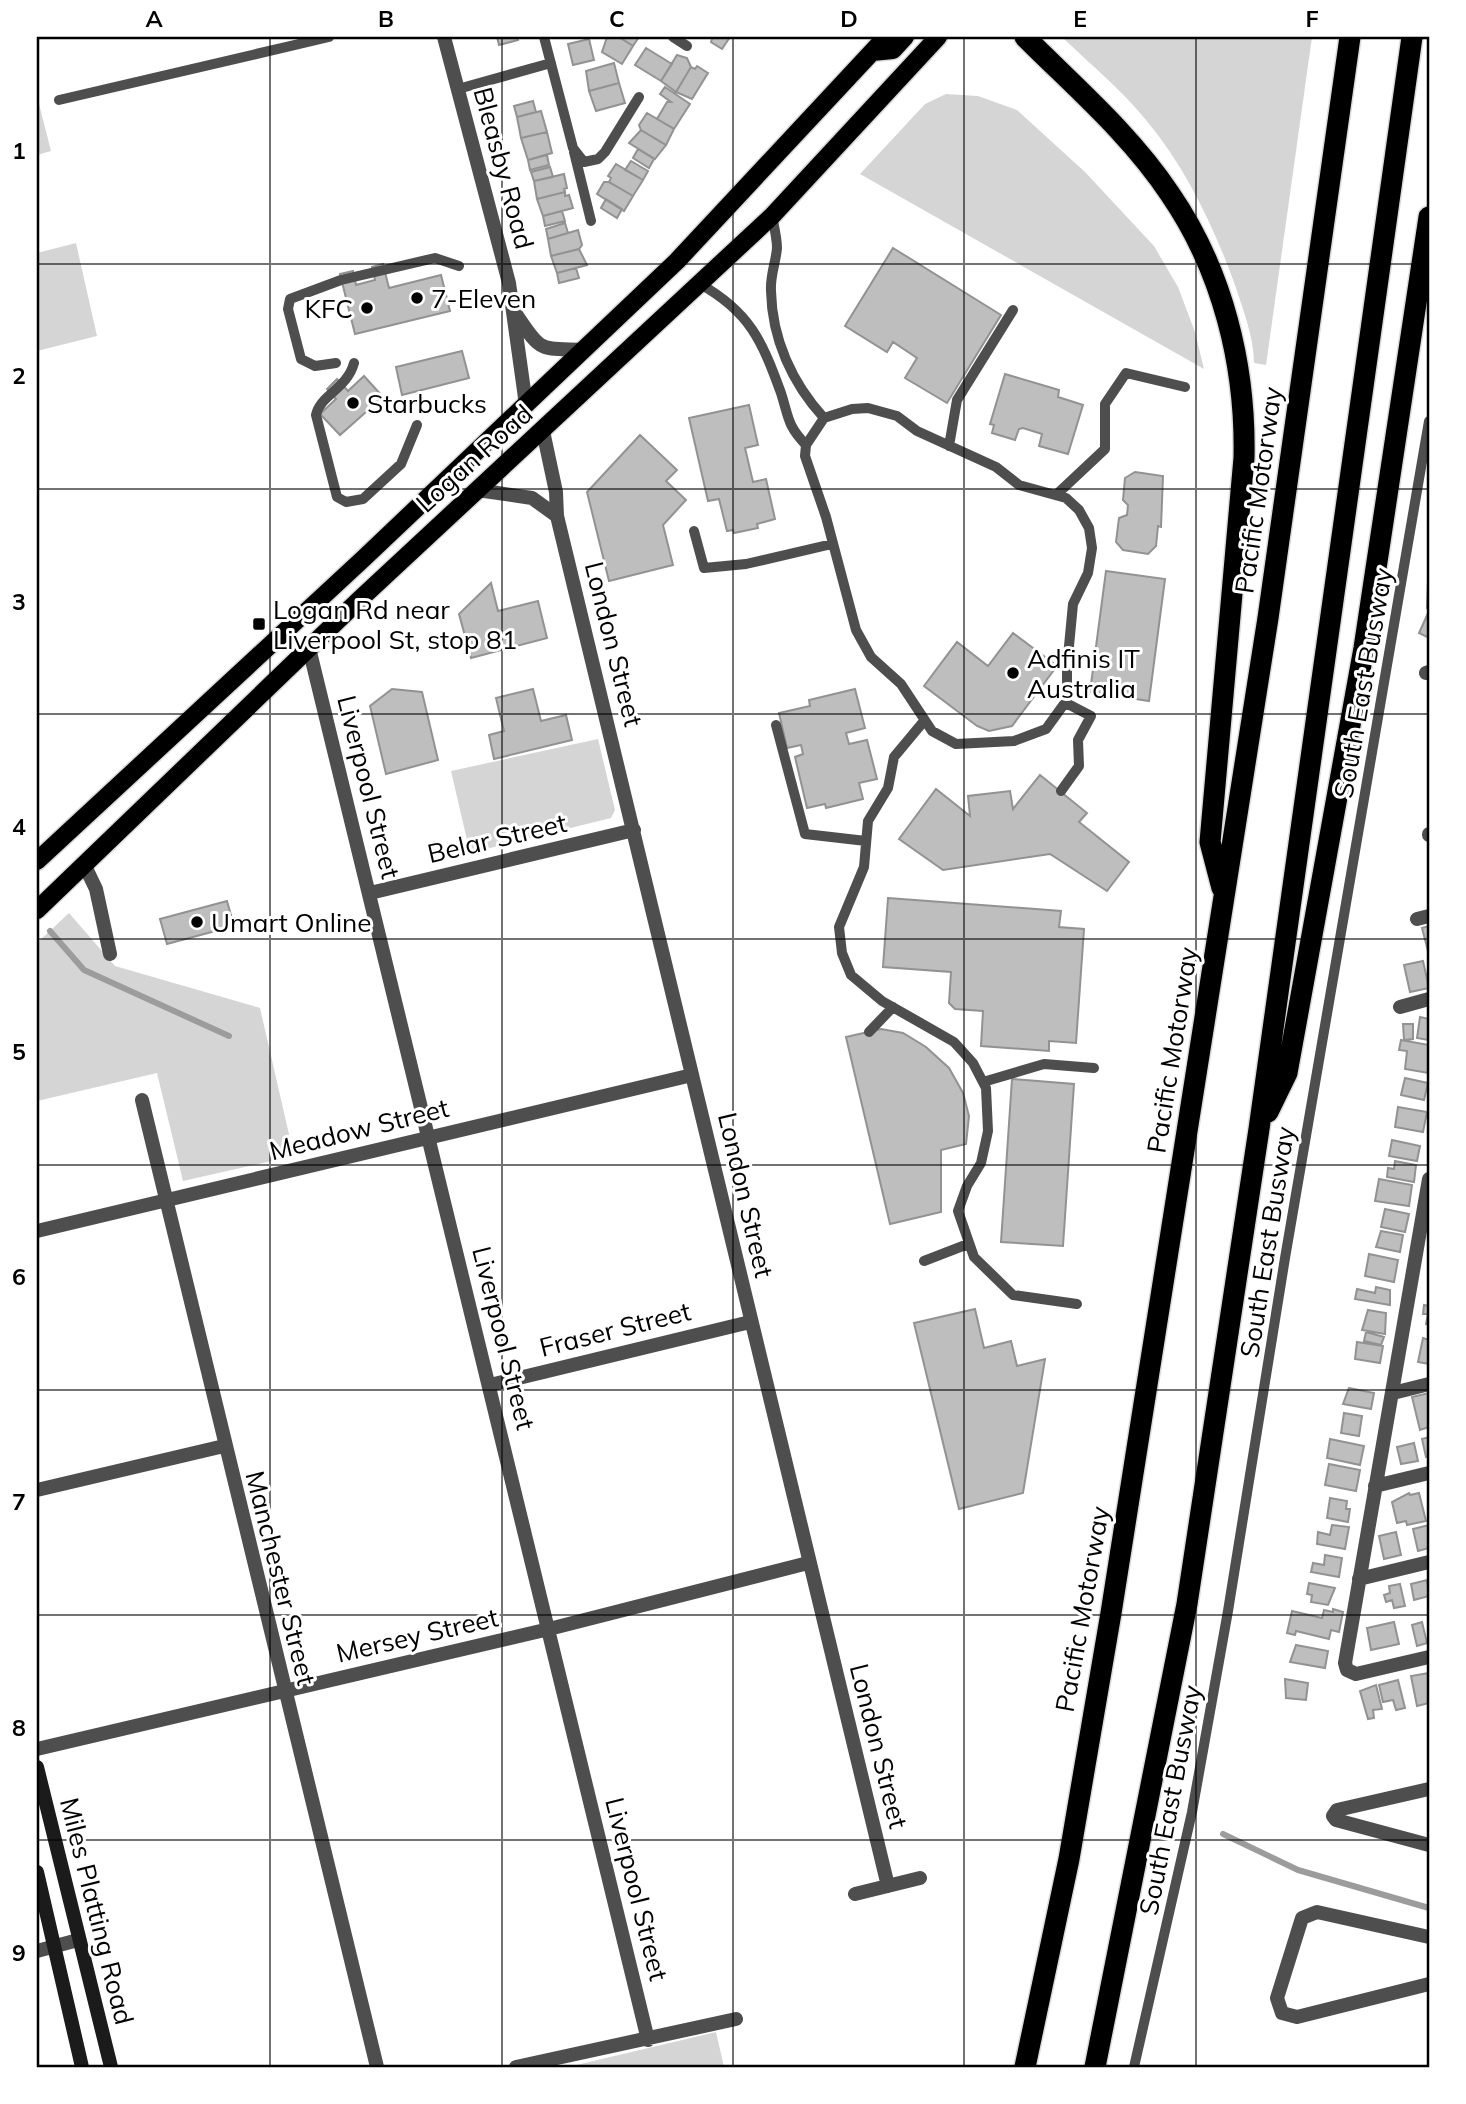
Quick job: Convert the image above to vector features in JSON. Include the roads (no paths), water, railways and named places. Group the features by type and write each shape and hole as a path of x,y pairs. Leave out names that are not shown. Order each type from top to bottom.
{"highway":[{"path":"1025,37 1127,140 1170,194 1209,265 1233,343 1242,402 1244,458 1209,842 1225,897"},
{"name":"Pacific Motorway","path":"1025,2067 1069,1859 1111,1613 1268,618 1350,37"},
{"path":"1095,2067 1187,1604 1259,1129 1412,37"},
{"path":"1259,1129 1287,1073 1364,648 1429,216"}],"main road":[{"name":"Logan Road","path":"37,860 585,350 728,209 886,37"},
{"path":"872,52 894,50 905,37"},
{"name":"Logan Road","path":"37,910 309,648 772,216 927,40"},
{"name":"Miles Platting Road","path":"37,1767 111,2067"},
{"name":"Miles Platting Road","path":"37,1872 82,2067"}],"street":[{"name":"Bleasby Road","path":"444,37 515,313 515,340 526,405"},
{"name":"Bleasby Road","path":"515,313 530,337 541,347 585,350"},
{"name":"London Street","path":"543,431 556,492 557,516 888,1886"},
{"path":"477,490 532,498 557,516"},
{"name":"Liverpool Street","path":"309,648 491,1385 648,2040"},
{"name":"Belar Street","path":"370,893 634,830"},
{"path":"84,864 96,889 110,954"},
{"path":"1400,1007 1429,999"},
{"name":"Meadow Street","path":"37,1231 692,1075"},
{"name":"Manchester Street","path":"142,1100 164,1201 377,2067"},
{"path":"1429,1179 1423,1258 1375,1486 1345,1663 1347,1670 1356,1674 1429,1657"},
{"name":"Fraser Street","path":"491,1385 751,1322"},
{"path":"1393,1393 1429,1384"},
{"path":"37,1490 224,1446"},
{"path":"1375,1486 1429,1473"},
{"path":"1359,1579 1429,1562"},
{"name":"Mersey Street","path":"37,1749 549,1629 808,1563"},
{"path":"1429,1790 1337,1810 1333,1816 1336,1820 1429,1845"},
{"path":"855,1894 920,1878"},
{"path":"1429,1937 1317,1912 1302,1918 1277,1998 1282,2013 1297,2018 1429,1984"},
{"path":"37,1951 78,1940"},
{"path":"516,2067 736,2019"}],"lane":[{"path":"59,100 328,37"},
{"path":"544,37 591,221"},
{"path":"673,37 687,46"},
{"path":"458,89 551,63"},
{"path":"573,148 584,162 598,159 639,97"},
{"path":"772,216 777,251 771,269 775,331 785,361 824,418"},
{"path":"337,363 316,366 301,359 288,309 290,299 341,280 435,258 459,266"},
{"path":"700,284 725,298 750,324 767,358 791,430 806,445"},
{"path":"949,446 957,400 1013,310"},
{"path":"354,363 350,377 319,406 316,415 337,497 346,502 363,499 401,464 417,425"},
{"path":"1056,495 1105,449 1105,404 1126,373 1185,387"},
{"path":"852,408 868,408 897,416 917,431 996,467 1019,485 1066,498 1079,510 1089,528 1092,548 1088,573 1073,604 1066,703 1046,729 1014,741 956,744 932,731 901,684 871,657 856,630 805,456 806,445 824,418 852,408"},
{"name":"South East Busway","path":"1134,2067 1192,1812 1221,1651 1429,421"},
{"path":"694,531 704,568 747,565 832,544"},
{"path":"1061,791 1079,766 1078,740 1091,716 1066,703"},
{"path":"924,721 894,757 888,788 867,821 864,867 839,927 842,953 851,975 893,1007 954,1042 973,1063 982,1082 988,1131 981,1163 967,1186 958,1211 974,1257 1013,1296 1077,1304"},
{"path":"776,725 805,834 866,841"},
{"path":"869,1032 893,1007"},
{"path":"982,1082 1044,1064 1094,1068"},
{"path":"924,1261 968,1244"}],"waterway":[{"path":"50,931 84,970 229,1036"},
{"path":"1223,1834 1298,1870 1429,1908"}],"place":[{"name":"7-Eleven","path":"417,298"},
{"name":"KFC","path":"367,308"},
{"name":"Starbucks","path":"353,403"},
{"name":"Logan Rd near Liverpool St, stop 81","path":"259,624"},
{"name":"Adfinis IT Australia","path":"1013,673"},
{"name":"Umart Online","path":"197,922"}]}
